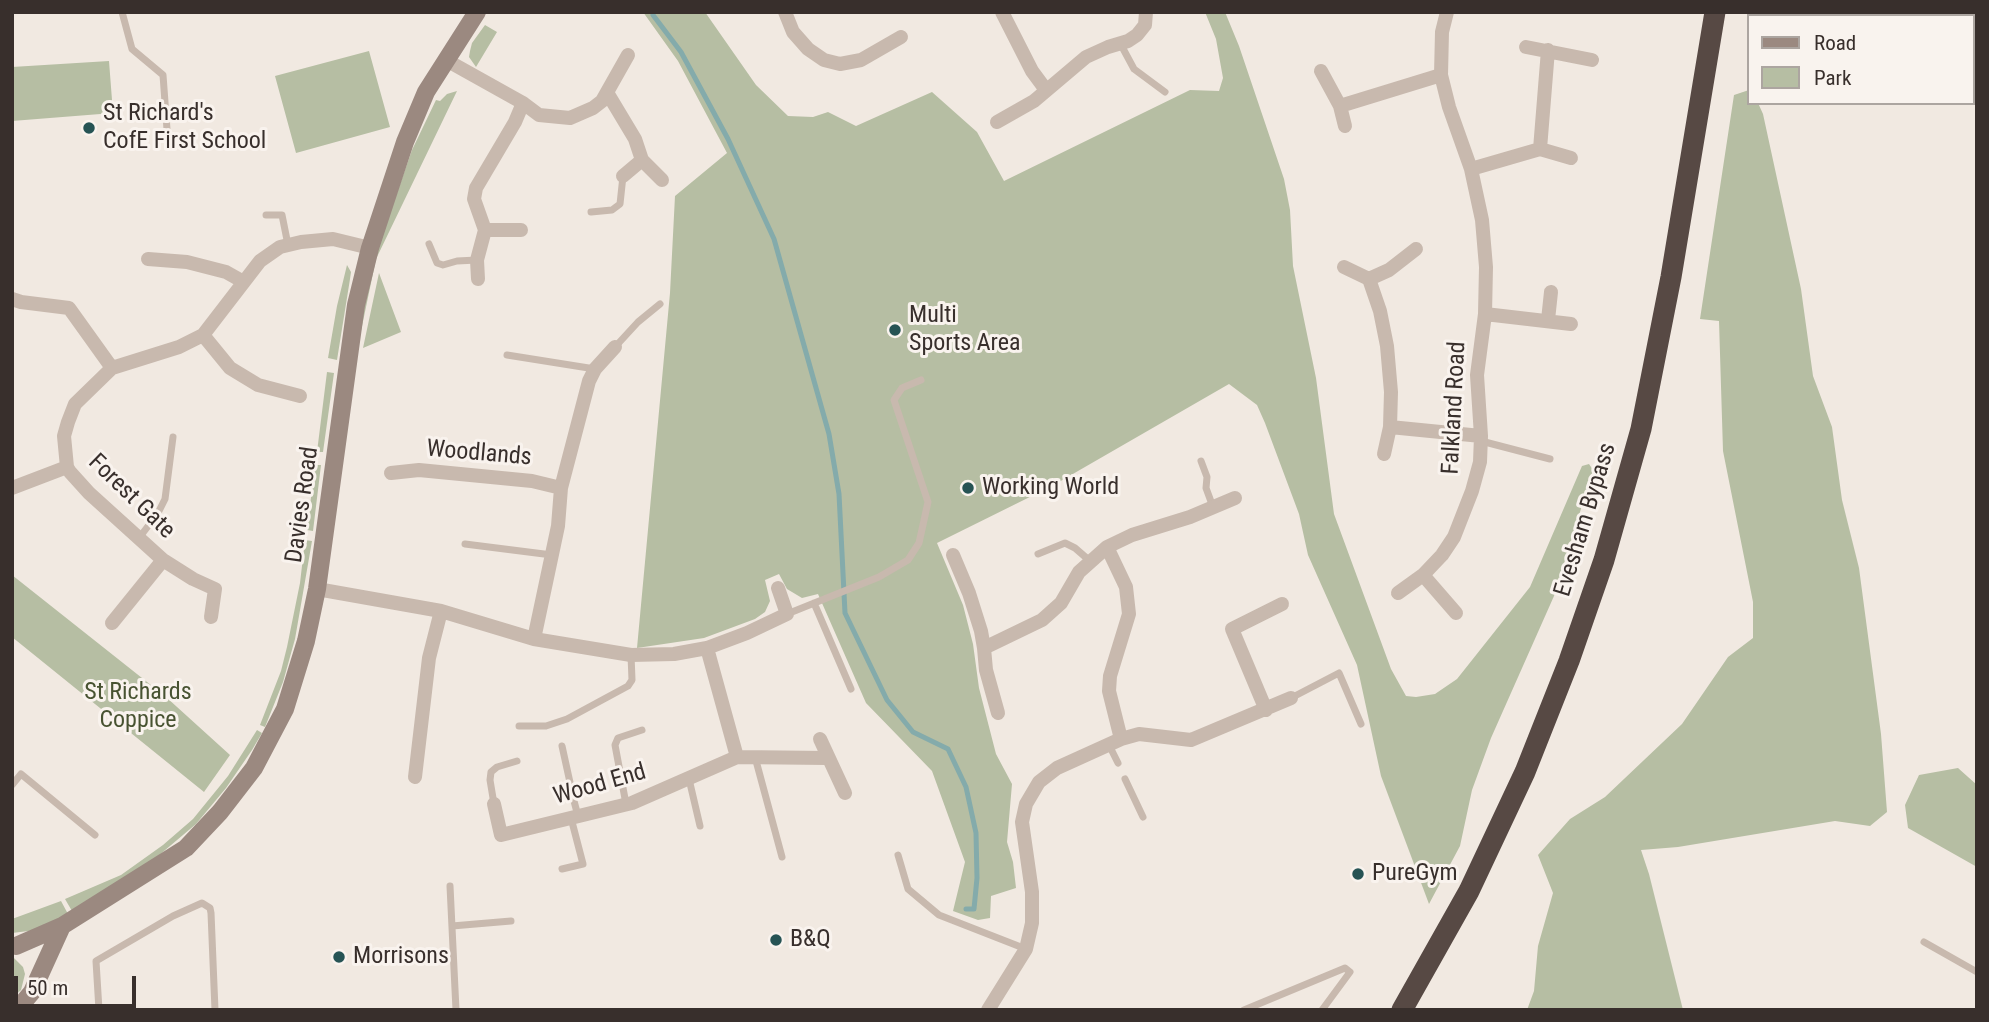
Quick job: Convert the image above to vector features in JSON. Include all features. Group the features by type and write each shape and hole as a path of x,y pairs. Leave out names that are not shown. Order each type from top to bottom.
{"highway":[{"name":"Evesham Bypass","path":"1402,1010 1469,891 1525,772 1569,661 1604,560 1643,416 1671,277 1715,12"}],"street":[{"name":"Davies Road","path":"14,946 62,926 187,848 220,812 254,768 285,709 306,641 317,589 356,305 370,248 405,142 426,92 477,12"},
{"path":"785,12 793,32 808,49 824,60 841,64 861,60 901,37"},
{"path":"1002,12 1032,71 1046,90"},
{"path":"997,121 1034,101 1086,57 1138,34 1144,25 1146,12"},
{"name":"Falkland Road","path":"1398,593 1423,575 1454,537 1472,491 1480,461 1477,374 1485,314 1486,267 1482,220 1471,169 1448,107 1441,75 1442,32 1447,12"},
{"path":"1526,47 1592,60"},
{"path":"1540,149 1548,50"},
{"path":"446,60 523,103 539,115 570,118 593,108 608,94 628,55"},
{"path":"1321,71 1340,106 1345,125"},
{"path":"1340,106 1441,75"},
{"path":"608,94 635,139 642,159 663,180"},
{"path":"478,279 477,260 485,230 474,199 476,188 515,122 523,103"},
{"path":"1471,169 1540,149 1571,158"},
{"path":"623,176 642,159"},
{"path":"485,230 521,230"},
{"name":"Forest Gate","path":"211,617 215,589 192,579 163,560 89,493 67,467 64,436 75,404 111,368 179,347 202,335 242,281 260,261 280,247 333,239 370,248"},
{"path":"1369,279 1389,270 1416,249"},
{"path":"148,259 187,262 226,272 242,281"},
{"path":"1344,267 1369,279 1380,311 1387,346 1391,393 1390,427 1384,454"},
{"path":"1548,320 1551,292"},
{"path":"12,299 69,308 111,368"},
{"name":"Falkland Road","path":"1485,314 1571,324"},
{"path":"202,335 230,368 258,385 300,396"},
{"name":"Woodlands","path":"534,639 558,526 561,488 589,381 595,369 615,346"},
{"path":"1390,427 1481,438"},
{"name":"Forest Gate","path":"12,488 67,467"},
{"name":"Woodlands","path":"391,473 419,470 532,481 561,488"},
{"path":"984,648 1042,620 1061,603 1079,572 1107,547 1132,535 1236,498"},
{"path":"1107,547 1126,587 1129,614 1110,676 1109,691 1115,742"},
{"path":"953,555 981,632 986,670 998,713"},
{"name":"Forest Gate","path":"112,623 163,560"},
{"path":"1423,575 1456,613"},
{"path":"317,589 441,611 534,639 631,655 674,654 706,648 787,614 778,589"},
{"path":"1266,710 1232,629 1282,604"},
{"path":"415,777 429,658 441,611"},
{"path":"706,648 737,757"},
{"path":"990,1009 1026,949 1032,923 1032,892 1022,821 1026,804 1039,782 1057,768 1139,734 1191,740 1291,698"},
{"path":"820,739 845,793"},
{"name":"Wood End","path":"495,804 501,835 626,805 737,757 827,758"},
{"path":"24,1006 62,926"},
{"name":"Davies Road","path":"14,946 24,951 34,965 35,983"}],"lane":[{"path":"122,12 132,49 163,75 167,143"},
{"path":"1120,43 1134,69 1166,92"},
{"path":"591,212 612,210 620,204 623,176"},
{"path":"266,215 282,215 289,245"},
{"path":"429,244 437,264 477,260"},
{"path":"615,346 660,304"},
{"path":"507,355 595,369"},
{"path":"787,614 879,577 908,560 919,543 928,502 894,400 902,388 921,380"},
{"path":"138,538 158,513 165,499 173,437"},
{"path":"1481,438 1550,459"},
{"path":"1201,461 1208,477 1206,488 1213,507"},
{"path":"1038,554 1065,543 1090,561"},
{"path":"465,544 552,555"},
{"path":"814,603 851,689"},
{"path":"519,726 546,726 567,719 628,687 632,680 631,655"},
{"path":"1291,698 1339,673 1361,724"},
{"path":"626,805 615,745 618,738 642,730"},
{"path":"1115,742 1118,763"},
{"path":"562,746 571,787"},
{"path":"755,757 782,857"},
{"path":"495,804 491,772 497,767 517,761"},
{"path":"12,785 21,774 95,835"},
{"path":"689,779 700,826"},
{"path":"1125,779 1143,817"},
{"path":"562,869 583,864 574,817 574,801"},
{"path":"898,855 908,890 939,915 1026,949"},
{"path":"450,886 456,1010"},
{"path":"99,1010 96,961 173,916 202,903 210,908 211,913 215,1010"},
{"path":"452,926 511,921"},
{"path":"1924,942 1977,972"},
{"path":"1244,1010 1345,968 1350,972 1322,1010"}],"green space":[{"path":"643,12 705,12 756,85 788,116 813,117 828,112 856,126 932,92 977,132 1004,181 1190,90 1219,91 1223,78 1216,39 1205,12 1225,12 1284,179 1290,210 1293,266 1316,378 1334,514 1391,669 1406,696 1435,694 1457,679 1530,587 1582,466 1589,464 1593,470 1554,596 1491,738 1472,790 1460,846 1429,904 1381,776 1357,665 1308,555 1299,514 1265,423 1257,405 1229,384 1052,486 937,543 963,605 973,644 979,688 996,754 1012,784 1007,842 1016,888 991,896 990,918 978,920 953,911 965,862 932,771 866,703 818,594 802,598 787,589 779,574 765,580 770,601 765,612 755,619 704,638 637,648 670,293 675,196 727,153 678,61"},
{"path":"485,25 497,32 476,67 469,57 470,51 472,43"},
{"path":"369,51 390,127 296,153 275,76"},
{"path":"109,61 113,113 12,121 12,67"},
{"path":"1748,90 1748,105 1759,105 1763,114 1801,289 1813,376 1832,427 1842,500 1859,568 1881,734 1887,812 1870,826 1835,821 1678,847 1641,850 1683,1010 1527,1010 1534,991 1538,946 1553,893 1538,855 1570,819 1605,797 1682,724 1728,657 1753,638 1753,602 1723,451 1719,321 1700,319 1734,95"},
{"path":"457,91 376,259 361,331 361,317 374,258 412,150 436,100 440,101 447,94"},
{"path":"347,265 351,272 337,360 328,358"},
{"path":"379,273 401,332 363,348"},
{"path":"327,372 334,373 323,452 317,452"},
{"path":"315,465 321,465 313,531 307,530"},
{"path":"305,540 312,541 295,639 283,682 265,727 260,725 281,671 287,647 300,583"},
{"name":"St Richards Coppice","path":"12,575 166,697 230,755 204,792 12,637"},
{"path":"257,730 262,733 252,750 226,788 196,824 151,862 72,911 65,899 121,875 163,845 193,819 228,776"},
{"path":"1958,768 1977,785 1977,867 1908,828 1905,805 1919,775"},
{"path":"61,901 68,914 37,930 12,933 12,919"},
{"path":"12,956 23,967 25,974 21,990 12,998"}],"waterway":[{"path":"653,15 681,52 728,139 774,239 829,434 839,494 845,613 887,700 913,732 948,749 966,787 976,833 977,878 974,909 966,909"}],"place":[{"name":"St Richard's CofE First School","path":"89,128"},
{"name":"Multi Sports Area","path":"895,330"},
{"name":"Working World","path":"968,488"},
{"name":"PureGym","path":"1358,874"},
{"name":"B&Q","path":"776,940"},
{"name":"Morrisons","path":"339,957"}]}
